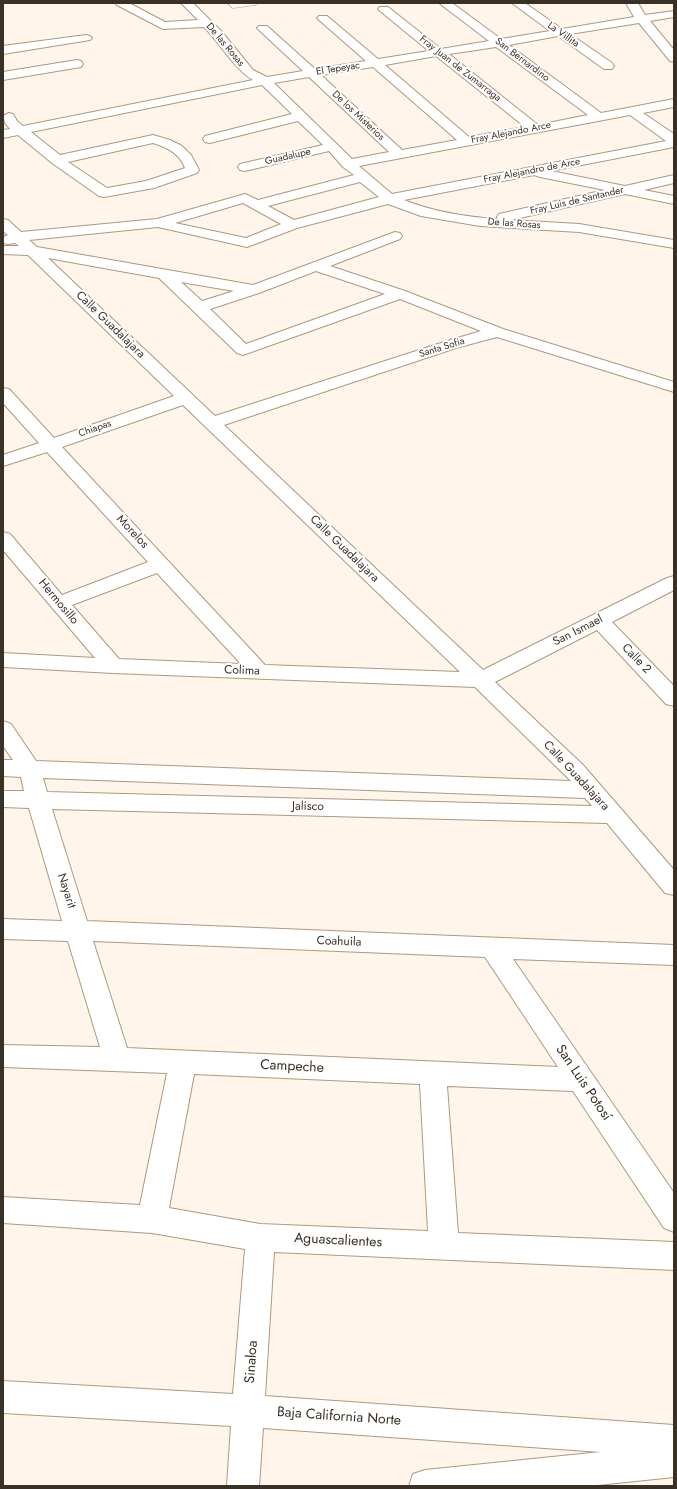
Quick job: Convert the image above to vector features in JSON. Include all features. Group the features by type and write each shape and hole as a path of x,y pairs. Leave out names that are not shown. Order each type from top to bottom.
{"street":[{"path":"121,3 163,26 206,23"},
{"name":"De las Rosas","path":"187,3 218,34 249,73 265,81 348,164 389,198 421,212 480,222 579,228 674,244"},
{"name":"San Bernardino","path":"445,3 599,117"},
{"name":"La Villita","path":"518,3 608,66"},
{"name":"El Tepeyac","path":"659,18 674,7"},
{"name":"Fray Juan de Zumarraga","path":"384,9 535,129"},
{"path":"636,10 659,18"},
{"path":"636,10 674,58"},
{"name":"El Tepeyac","path":"15,122 265,81 309,71 556,30 636,10 659,18 674,14"},
{"path":"323,18 467,142"},
{"name":"De los Misterios","path":"263,28 399,154"},
{"path":"3,50 86,38"},
{"path":"3,76 77,64"},
{"name":"El Tepeyac","path":"3,134 15,122 249,73 309,71"},
{"name":"Fray Alejando Arce","path":"348,164 674,103"},
{"path":"632,111 674,142"},
{"path":"210,139 301,116"},
{"path":"15,122 64,159 104,193 149,186 192,170 190,163 174,146 164,141 153,139 64,159"},
{"name":"Fray Alejandro de Arce","path":"292,225 389,198 674,142"},
{"name":"Guadalupe","path":"245,166 331,147"},
{"path":"531,171 674,200"},
{"path":"258,204 363,177"},
{"name":"Fray Luis de Santander","path":"480,222 674,179"},
{"path":"10,239 158,223 245,198 258,204 292,225"},
{"name":"Calle Guadalajara","path":"3,223 10,239 33,251 575,771 674,886"},
{"path":"158,223 247,244 292,225"},
{"path":"633,236 667,228"},
{"path":"199,307 254,290 395,236"},
{"path":"3,250 33,251 254,290"},
{"path":"315,266 400,294 497,332 674,387"},
{"path":"164,274 243,350 400,294"},
{"name":"Santa Sofia","path":"212,423 450,345 497,332"},
{"name":"Morelos","path":"3,393 52,444 260,672"},
{"name":"Chiapas","path":"3,461 186,398"},
{"name":"Hermosillo","path":"3,538 113,666"},
{"path":"59,603 162,564"},
{"name":"San Ismael","path":"481,680 674,582"},
{"name":"Calle 2","path":"599,620 674,699"},
{"name":"Colima","path":"3,660 113,666 481,680"},
{"name":"Nayarit","path":"3,729 30,769 38,801 117,1059"},
{"path":"3,768 591,790"},
{"name":"Jalisco","path":"3,799 612,815"},
{"name":"Coahuila","path":"3,929 674,955"},
{"name":"San Luis Potosí","path":"492,948 674,1218"},
{"name":"Campeche","path":"3,1056 117,1059 581,1080"},
{"path":"152,1219 183,1062"},
{"path":"433,1073 444,1246"},
{"name":"Aguascalientes","path":"3,1210 152,1219 260,1238 674,1256"},
{"name":"Sinaloa","path":"244,1486 260,1238"},
{"name":"Baja California Norte","path":"3,1397 249,1411 674,1440"},
{"path":"425,1486 674,1461"}],"lane":[{"path":"230,3 233,6 256,3"}]}
